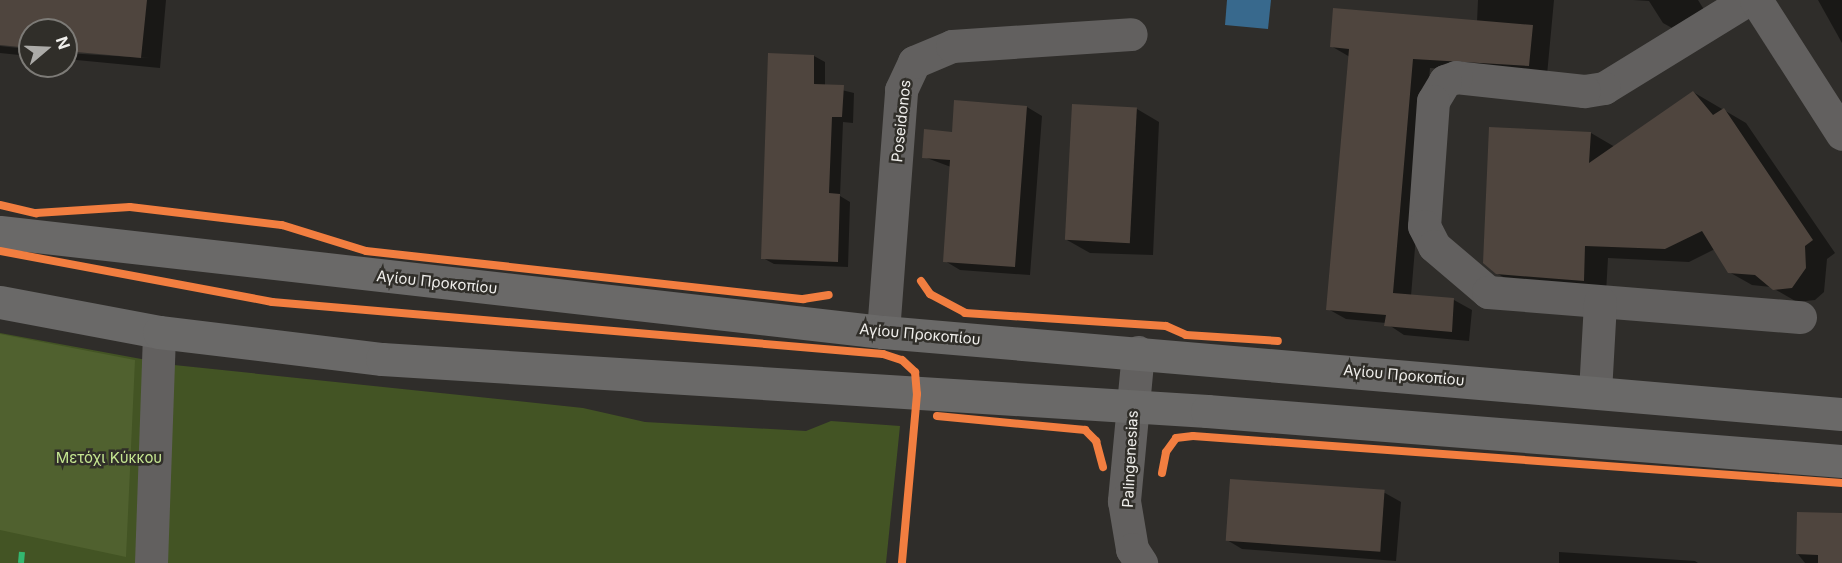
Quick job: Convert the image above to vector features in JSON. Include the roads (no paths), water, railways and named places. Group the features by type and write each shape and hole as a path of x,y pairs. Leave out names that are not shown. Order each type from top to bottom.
{"main road":[{"name":"Αγίου Προκοπίου","path":"0,232 883,332 1840,413"},
{"path":"0,302 159,332 382,359 1133,406 1842,461"}],"street":[{"path":"1747,0 1604,88 1584,91 1456,77 1437,90 1423,213 1434,246 1488,292 1800,317"},
{"path":"1756,0 1842,134"},
{"name":"Poseidonos","path":"883,332 901,90 914,62 952,46 1131,34"},
{"path":"1595,392 1600,302"},
{"path":"151,563 159,332"},
{"name":"Palingenesias","path":"1138,352 1124,501 1132,549 1141,563"}],"water":[{"path":"1227,0 1271,0 1268,29 1225,25"}],"park label":[{"name":"Μετόχι Κύκκου","path":"109,458"}]}
